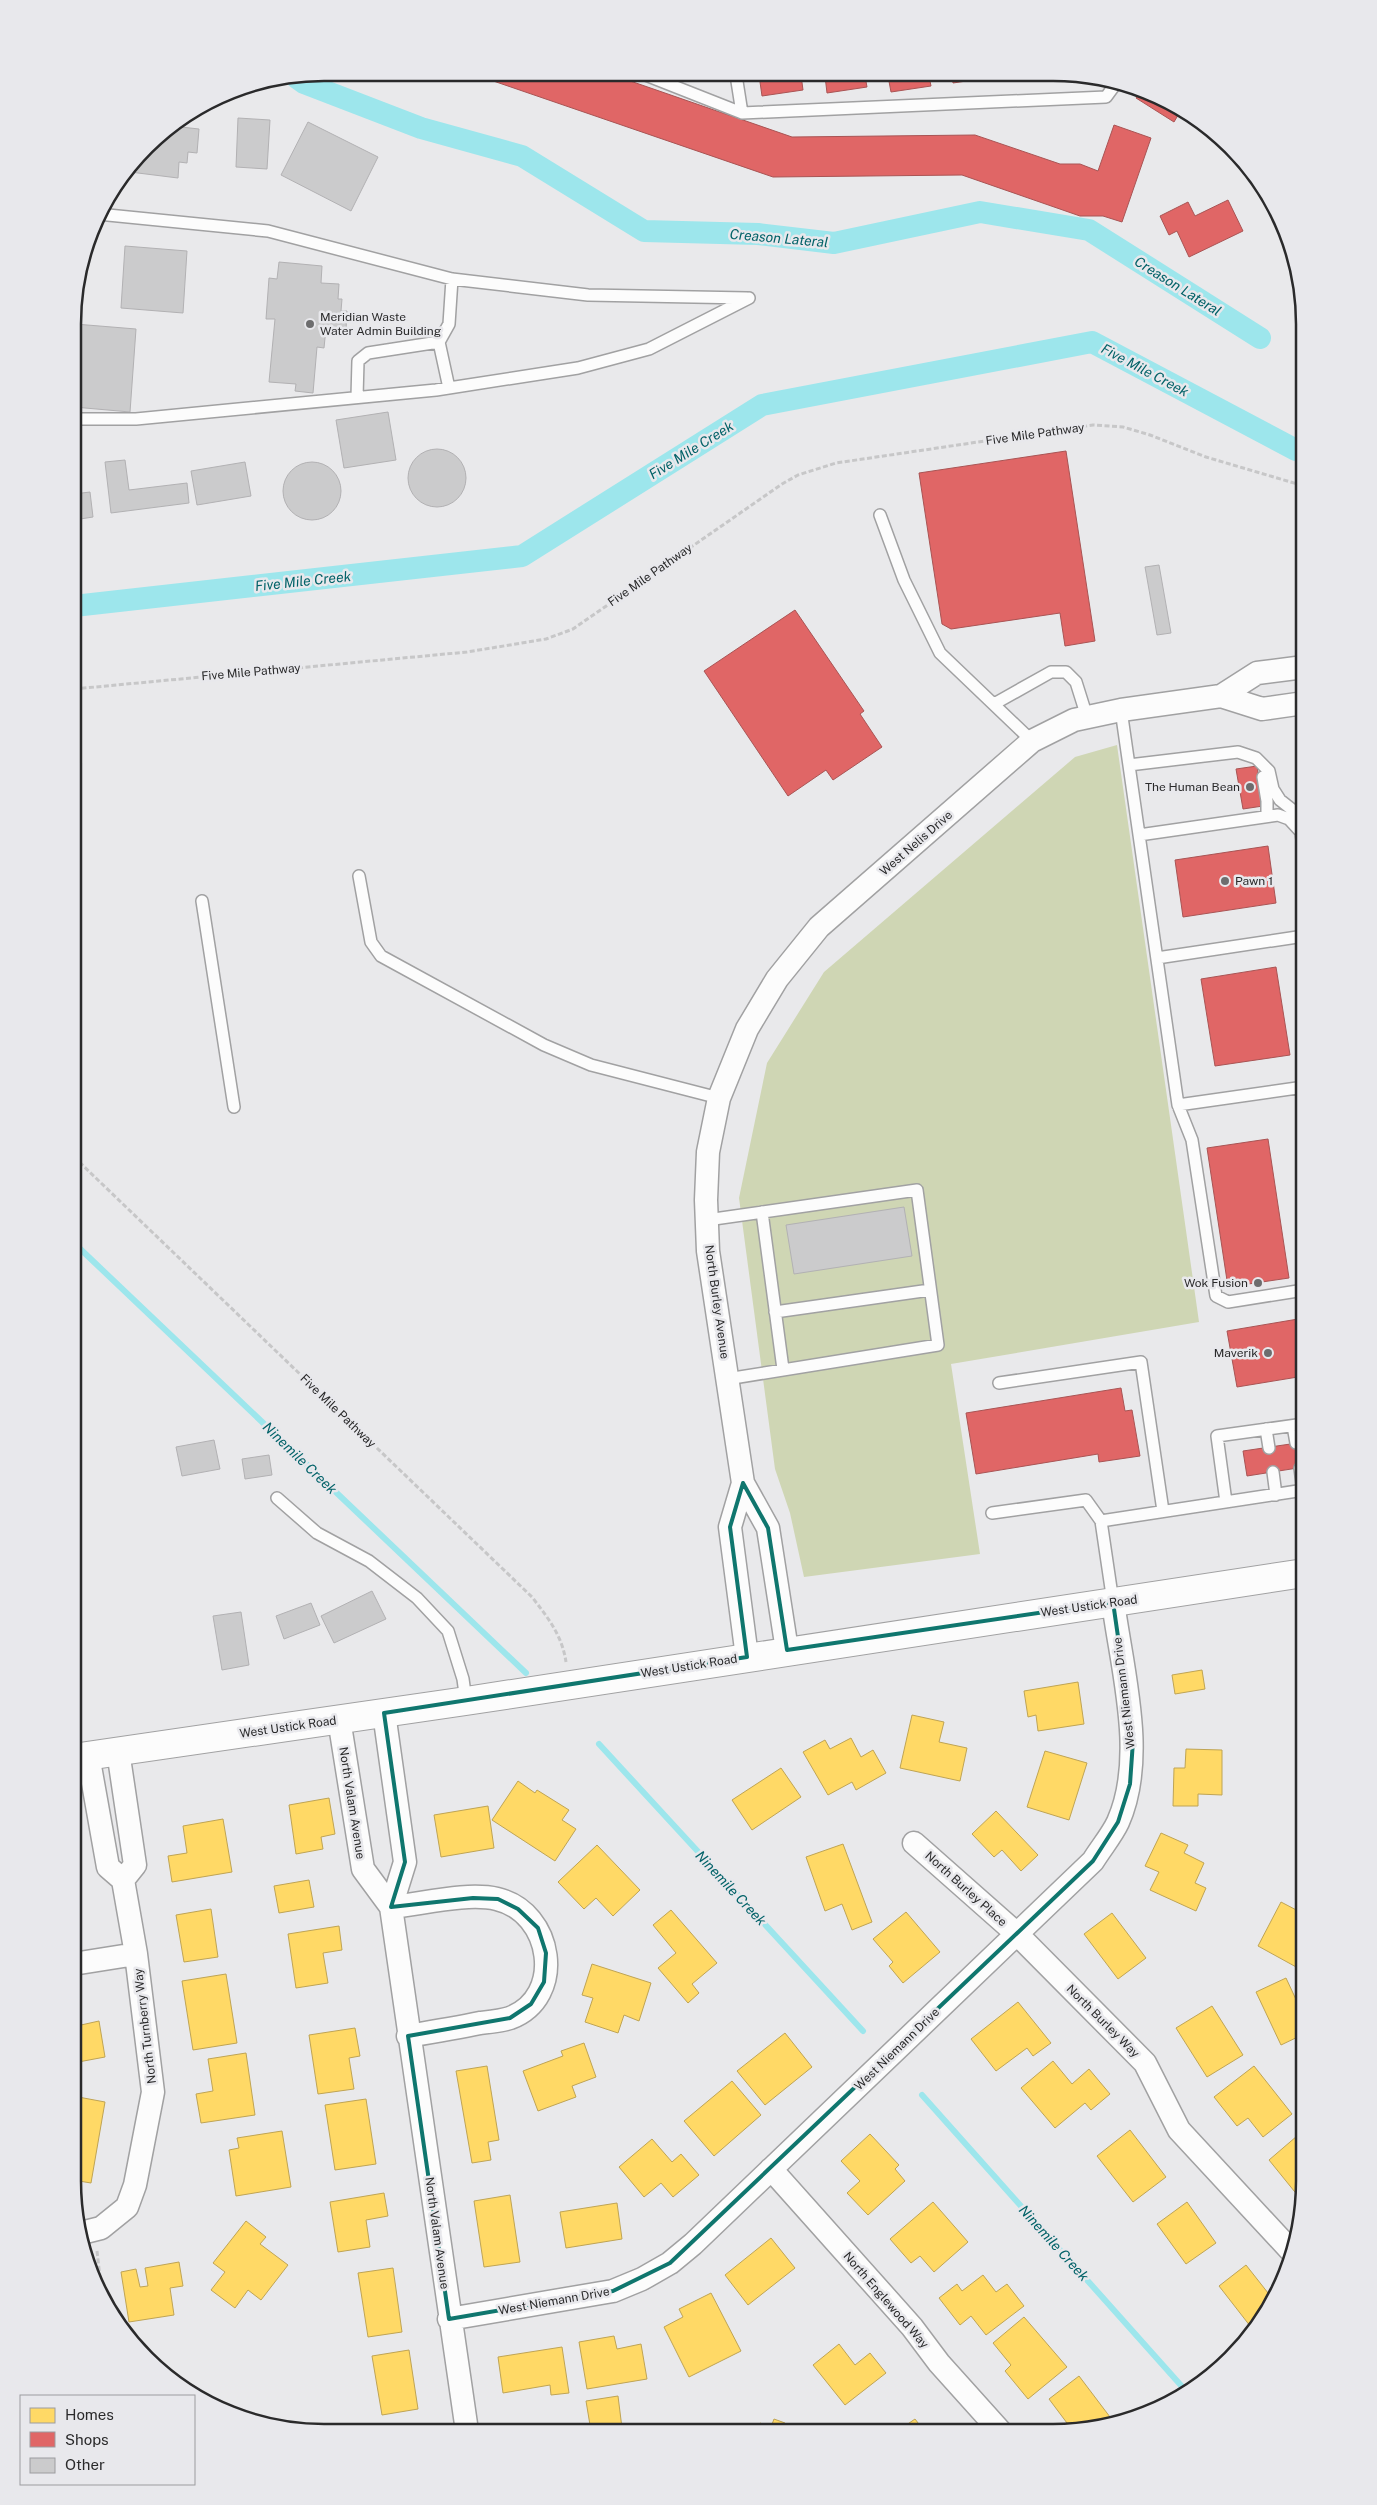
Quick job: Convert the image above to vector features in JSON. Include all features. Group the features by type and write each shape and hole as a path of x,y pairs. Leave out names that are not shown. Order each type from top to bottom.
{"main road":[{"name":"West Ustick Road","path":"81,1756 466,1701 787,1650 1296,1574"}],"street":[{"name":"West Nelis Drive","path":"717,1109 747,1029 777,979 819,927 1032,741 1074,720 1121,710 1221,696 1257,673 1296,668"},
{"name":"West Nelis Drive","path":"1221,696 1262,709 1296,704"},
{"name":"North Burley Avenue","path":"717,1109 708,1152 708,1251 743,1483 768,1528 787,1650"},
{"name":"North Burley Avenue","path":"743,1483 730,1527 747,1657"},
{"name":"West Niemann Drive","path":"449,2319 583,2298 613,2291 642,2279 670,2263 693,2244 1093,1861 1118,1822 1130,1784 1133,1741 1113,1602"},
{"name":"North Valam Avenue","path":"384,1713 405,1862 391,1907 408,2036 466,2424"},
{"name":"North Valam Avenue","path":"339,1720 363,1869 391,1907"},
{"path":"81,1756 108,1867 123,1880 135,1865 118,1751"},
{"name":"North Burley Place","path":"914,1843 1017,1934"},
{"name":"North Turnberry Way","path":"89,2231 127,2207 135,2185 153,2092 136,1954 123,1880"},
{"path":"391,1907 473,1898 498,1899 518,1909 538,1928 546,1953 544,1982 531,2004 510,2018 408,2036"},
{"name":"North Burley Way","path":"1017,1934 1144,2063 1179,2130 1286,2246"},
{"path":"81,1963 136,1954"},
{"name":"North Englewood Way","path":"771,2169 912,2327 939,2363 994,2424"}],"lane":[{"path":"661,81 742,114 1106,97 1111,89"},
{"path":"737,81 742,114"},
{"path":"81,418 136,419 449,388 578,368 649,349 749,298 588,295 452,279 268,231 107,215"},
{"path":"449,388 439,342 449,324 452,279"},
{"path":"357,397 358,361 368,353 439,342"},
{"path":"880,515 904,580 940,653 1032,741"},
{"path":"994,704 1051,672 1066,672 1076,682 1087,717"},
{"path":"1121,710 1178,1105 1192,1140 1216,1296 1228,1302 1296,1291"},
{"path":"1129,765 1238,752 1256,758 1269,771 1272,788 1280,800 1296,812"},
{"path":"1256,758 1261,768 1268,801 1267,815"},
{"path":"1139,836 1278,814 1289,819 1296,827"},
{"path":"359,876 371,942 381,956 544,1045 583,1062 717,1109"},
{"path":"202,901 234,1107"},
{"path":"1157,958 1296,937"},
{"path":"1178,1105 1296,1088"},
{"path":"707,1220 917,1190 938,1344 727,1379"},
{"path":"762,1212 783,1369"},
{"path":"775,1312 930,1290"},
{"path":"999,1383 1141,1362 1162,1512"},
{"path":"1226,1502 1217,1436 1296,1425"},
{"path":"1266,1429 1269,1448"},
{"path":"1273,1472 1276,1494"},
{"path":"1101,1520 1296,1492"},
{"path":"277,1498 317,1533 369,1561 417,1598 448,1631 463,1679 466,1701"},
{"path":"992,1513 1086,1500 1101,1520 1113,1602"}],"path":[{"name":"Five Mile Pathway","path":"81,688 467,652 546,639 573,629 782,484 798,475 836,463 1094,425 1123,427 1150,435 1206,457 1296,484"},
{"name":"Five Mile Pathway","path":"81,1164 532,1597 551,1621 563,1644 569,1684"},
{"path":"89,2231 97,2254 99,2272"}],"highlighted area":[{"path":"743,1483 768,1528 787,1650 1113,1602 1133,1741 1130,1784 1118,1822 1093,1861 670,2263 613,2291 449,2319 408,2036 510,2018 531,2004 544,1982 546,1953 538,1928 518,1909 498,1899 473,1898 391,1907 405,1862 384,1713 747,1657 730,1527"}],"green space":[{"path":"1117,745 1199,1322 951,1364 980,1554 804,1577 790,1513 775,1469 739,1198 767,1063 824,972 1075,757"}],"building: Homes":[{"path":"1202,1670 1205,1689 1175,1694 1172,1675"},
{"path":"1078,1682 1084,1724 1038,1731 1036,1715 1028,1717 1024,1691"},
{"path":"912,1715 944,1722 939,1742 967,1748 960,1781 900,1768"},
{"path":"851,1738 861,1757 873,1750 886,1773 856,1790 852,1782 828,1795 803,1752 825,1740 830,1749"},
{"path":"1186,1749 1222,1750 1222,1795 1198,1794 1198,1806 1173,1806 1174,1768 1185,1768"},
{"path":"1045,1751 1087,1763 1069,1820 1027,1807"},
{"path":"781,1768 801,1797 752,1830 732,1800"},
{"path":"518,1781 535,1793 537,1790 569,1810 562,1820 576,1829 555,1861 492,1820"},
{"path":"329,1798 335,1834 321,1837 323,1849 296,1854 289,1805"},
{"path":"488,1806 494,1848 441,1857 434,1815"},
{"path":"996,1811 1038,1855 1021,1871 1002,1850 994,1857 972,1834"},
{"path":"223,1819 232,1872 172,1882 168,1856 187,1853 183,1826"},
{"path":"1161,1833 1188,1845 1184,1853 1204,1863 1195,1883 1206,1888 1196,1911 1150,1890 1159,1872 1145,1866"},
{"path":"843,1844 872,1922 852,1930 842,1904 825,1911 806,1857"},
{"path":"597,1845 640,1890 613,1916 596,1898 584,1909 558,1882"},
{"path":"309,1880 314,1907 279,1913 274,1886"},
{"path":"1281,1902 1296,1910 1296,1967 1258,1946"},
{"path":"211,1909 218,1957 184,1962 176,1915"},
{"path":"671,1910 717,1963 692,1984 699,1993 688,2003 658,1968 676,1953 653,1925"},
{"path":"906,1912 940,1952 903,1983 889,1966 893,1962 873,1939"},
{"path":"1112,1913 1146,1958 1118,1979 1084,1934"},
{"path":"339,1926 342,1950 323,1953 328,1983 296,1988 288,1934"},
{"path":"592,1964 651,1983 639,2021 624,2015 618,2033 585,2022 593,1998 582,1995"},
{"path":"226,1974 237,2043 193,2050 182,1981"},
{"path":"1286,1978 1296,1999 1296,2038 1281,2045 1256,1992"},
{"path":"1018,2002 1051,2043 1033,2056 1027,2048 996,2071 971,2039"},
{"path":"1212,2006 1243,2055 1207,2077 1176,2028"},
{"path":"99,2021 105,2057 81,2062 81,2025"},
{"path":"355,2028 360,2056 349,2058 354,2089 318,2094 309,2035"},
{"path":"785,2033 812,2067 765,2105 737,2071"},
{"path":"584,2043 596,2077 572,2086 576,2097 538,2111 523,2071 563,2056 561,2051"},
{"path":"246,2053 255,2115 201,2123 196,2094 213,2091 208,2059"},
{"path":"1053,2061 1072,2084 1089,2069 1110,2094 1091,2110 1085,2103 1055,2128 1021,2088"},
{"path":"487,2066 499,2140 488,2142 491,2160 472,2163 456,2071"},
{"path":"1254,2066 1292,2114 1263,2137 1248,2118 1237,2126 1214,2097"},
{"path":"732,2081 761,2115 714,2156 684,2121"},
{"path":"81,2098 105,2102 91,2183 81,2181"},
{"path":"366,2099 376,2164 335,2170 325,2105"},
{"path":"1130,2130 1166,2177 1133,2202 1097,2156"},
{"path":"282,2131 291,2187 236,2196 229,2150 239,2148 237,2138"},
{"path":"870,2134 899,2165 895,2169 905,2181 868,2215 847,2193 860,2181 841,2161"},
{"path":"1296,2137 1295,2192 1269,2160"},
{"path":"652,2139 672,2162 681,2154 699,2175 673,2197 661,2183 644,2197 619,2167"},
{"path":"384,2193 388,2216 366,2220 370,2247 338,2252 330,2202"},
{"path":"510,2195 520,2262 484,2267 474,2201"},
{"path":"933,2202 968,2242 934,2272 920,2256 911,2263 890,2239"},
{"path":"1187,2202 1216,2243 1186,2264 1157,2224"},
{"path":"617,2203 622,2239 566,2248 560,2212"},
{"path":"246,2221 266,2237 260,2244 288,2265 261,2300 248,2290 235,2308 211,2290 225,2272 213,2263"},
{"path":"771,2238 795,2268 748,2305 725,2275"},
{"path":"179,2262 183,2286 170,2288 174,2315 129,2322 121,2272 136,2269 140,2287 148,2286 145,2268"},
{"path":"1246,2265 1268,2293 1249,2325 1219,2286"},
{"path":"393,2268 402,2332 368,2337 358,2273"},
{"path":"983,2275 996,2292 1007,2284 1024,2306 986,2335 971,2316 960,2325 939,2298 957,2284 962,2291"},
{"path":"711,2293 741,2351 689,2377 664,2327 683,2317 679,2309"},
{"path":"1024,2317 1067,2367 1028,2399 1005,2371 1011,2365 993,2343"},
{"path":"614,2336 617,2349 641,2344 647,2379 587,2389 579,2342"},
{"path":"839,2344 855,2365 870,2353 886,2373 845,2405 813,2365"},
{"path":"562,2347 569,2393 551,2395 550,2385 503,2393 498,2357"},
{"path":"409,2350 418,2409 382,2415 372,2356"},
{"path":"1079,2376 1110,2417 1085,2422 1067,2423 1049,2399"},
{"path":"618,2396 622,2424 590,2424 586,2401"},
{"path":"774,2419 785,2423 784,2424 772,2424"},
{"path":"915,2419 919,2424 908,2424"}],"building: Shops":[{"path":"493,81 630,81 792,137 975,135 1060,164 1080,164 1098,171 1114,125 1151,138 1122,222 1103,216 1080,216 962,175 773,177"},
{"path":"760,81 802,81 803,90 762,96"},
{"path":"826,81 866,81 867,87 827,93"},
{"path":"889,81 930,81 931,86 891,92"},
{"path":"1137,96 1160,106 1178,116 1174,122 1136,98"},
{"path":"1228,200 1243,231 1189,257 1177,231 1169,235 1160,216 1188,202 1195,216"},
{"path":"1066,451 1095,641 1065,646 1060,613 951,629 942,624 919,473"},
{"path":"795,610 864,711 860,714 882,747 833,780 826,770 788,796 704,671"},
{"name":"The Human Bean","path":"1257,766 1263,806 1243,809 1236,769"},
{"name":"Pawn 1","path":"1268,846 1276,903 1183,917 1175,860"},
{"path":"1276,967 1290,1055 1215,1066 1201,979"},
{"path":"1268,1139 1289,1278 1228,1287 1207,1148"},
{"name":"Maverik","path":"1296,1319 1296,1377 1237,1387 1227,1331"},
{"path":"1121,1388 1125,1411 1132,1410 1140,1456 1099,1462 1098,1454 976,1474 966,1413"},
{"path":"1296,1443 1296,1468 1247,1476 1243,1451"}],"building: Other":[{"path":"238,118 270,120 267,169 236,167"},
{"path":"308,122 378,157 351,211 281,175"},
{"path":"182,127 199,129 197,153 188,152 187,163 179,162 178,178 134,173 152,152"},
{"path":"125,246 187,251 183,313 121,308"},
{"name":"Meridian Waste Water Admin Building","path":"279,262 322,266 321,283 339,284 338,299 342,299 341,311 347,311 346,330 326,328 324,348 317,347 313,393 295,391 296,384 269,382 275,319 266,319 269,278 277,279"},
{"path":"81,324 136,329 130,412 81,408"},
{"path":"388,412 396,460 344,468 336,420"},
{"path":"431,449 443,449 458,457 466,472 466,484 458,499 443,507 431,507 416,499 408,484 408,472 416,457"},
{"path":"125,460 129,490 187,483 189,503 111,513 105,462"},
{"path":"245,462 251,496 197,505 191,471"},
{"path":"306,462 318,462 333,470 341,485 341,497 333,512 318,520 306,520 291,512 283,497 283,485 291,470"},
{"path":"90,492 93,517 81,519 81,493"},
{"path":"1159,565 1171,633 1157,635 1145,567"},
{"path":"904,1207 912,1256 794,1274 786,1225"},
{"path":"214,1440 220,1469 182,1476 176,1447"},
{"path":"269,1455 272,1475 245,1479 242,1459"},
{"path":"372,1591 386,1619 334,1643 321,1616"},
{"path":"311,1603 320,1625 284,1639 276,1616"},
{"path":"241,1612 249,1665 222,1670 213,1616"}],"waterway":[{"name":"Creason Lateral","path":"303,82 421,128 522,156 644,231 758,234 834,243 980,212 1089,230 1260,338"},
{"name":"Five Mile Creek","path":"81,605 522,556 762,405 1092,342 1296,450"},
{"name":"Ninemile Creek","path":"81,1250 526,1673"},
{"name":"Ninemile Creek","path":"599,1744 863,2031"},
{"name":"Ninemile Creek","path":"922,2095 1182,2386"}],"place":[{"name":"Meridian Waste Water Admin Building","path":"310,324"},
{"name":"The Human Bean","path":"1250,787"},
{"name":"Pawn 1","path":"1225,881"},
{"name":"Wok Fusion","path":"1258,1283"},
{"name":"Maverik","path":"1268,1353"}]}
